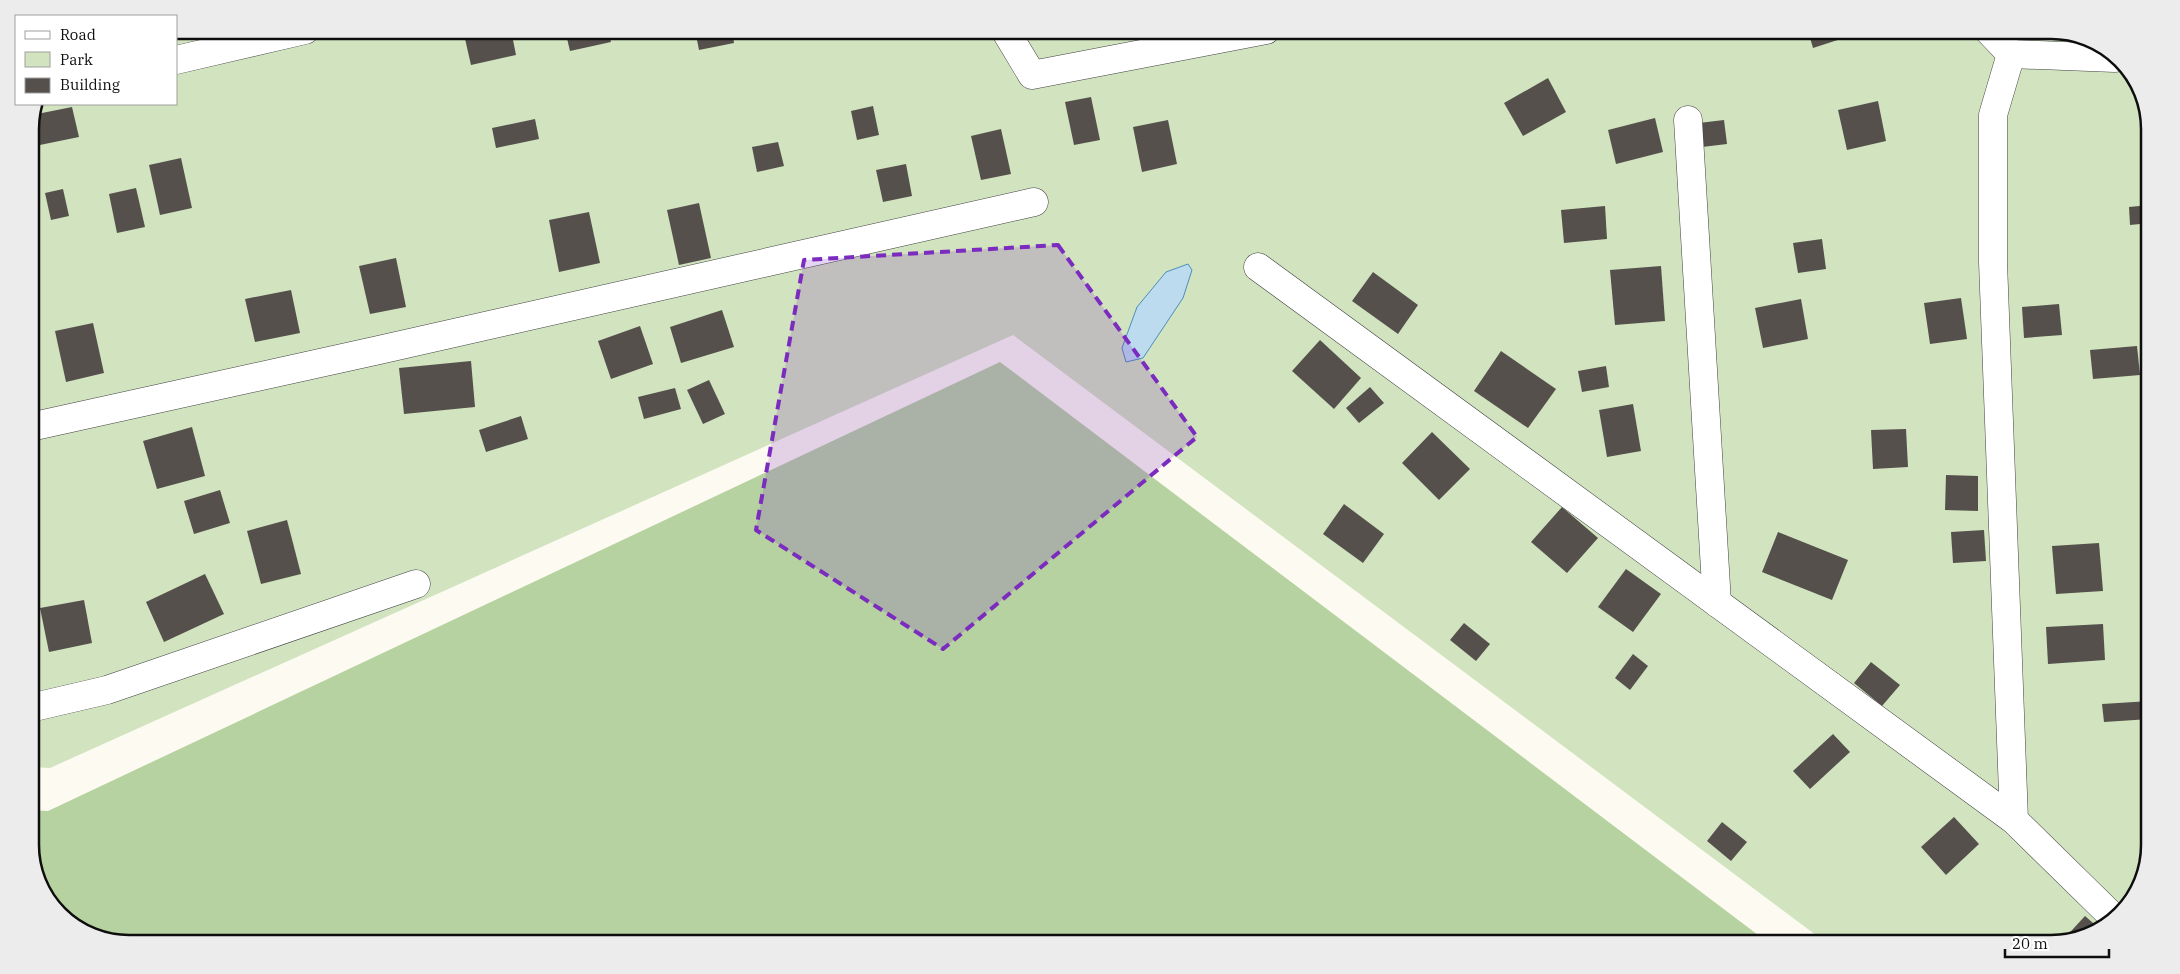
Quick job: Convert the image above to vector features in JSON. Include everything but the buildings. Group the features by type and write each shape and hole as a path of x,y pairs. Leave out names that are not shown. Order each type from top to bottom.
{"street":[{"path":"178,60 266,39"},
{"path":"1010,39 1032,75 1219,39"},
{"path":"1997,39 2011,54 2107,58"},
{"path":"2011,54 1993,116 1993,262 2014,820"},
{"path":"1688,120 1717,602"},
{"path":"39,425 1034,202"},
{"path":"1258,268 2014,820 2110,914"},
{"path":"39,706 107,690 416,584"}],"highlighted area":[{"path":"1058,245 1197,437 943,649 756,530 804,260"}],"green space":[{"path":"178,39 2057,39 2069,40 2086,46 2106,57 2123,74 2134,94 2140,111 2140,863 2129,890 2119,905 2101,920 2075,932 2052,935 1816,935 1013,335 50,768 39,767 39,123 42,105 178,105"},
{"path":"1000,362 1758,935 111,934 94,928 74,917 57,900 51,890 42,869 39,851 39,810 48,811"}],"water":[{"path":"1188,264 1192,270 1183,298 1143,358 1126,362 1122,348 1137,307 1166,272"}]}
